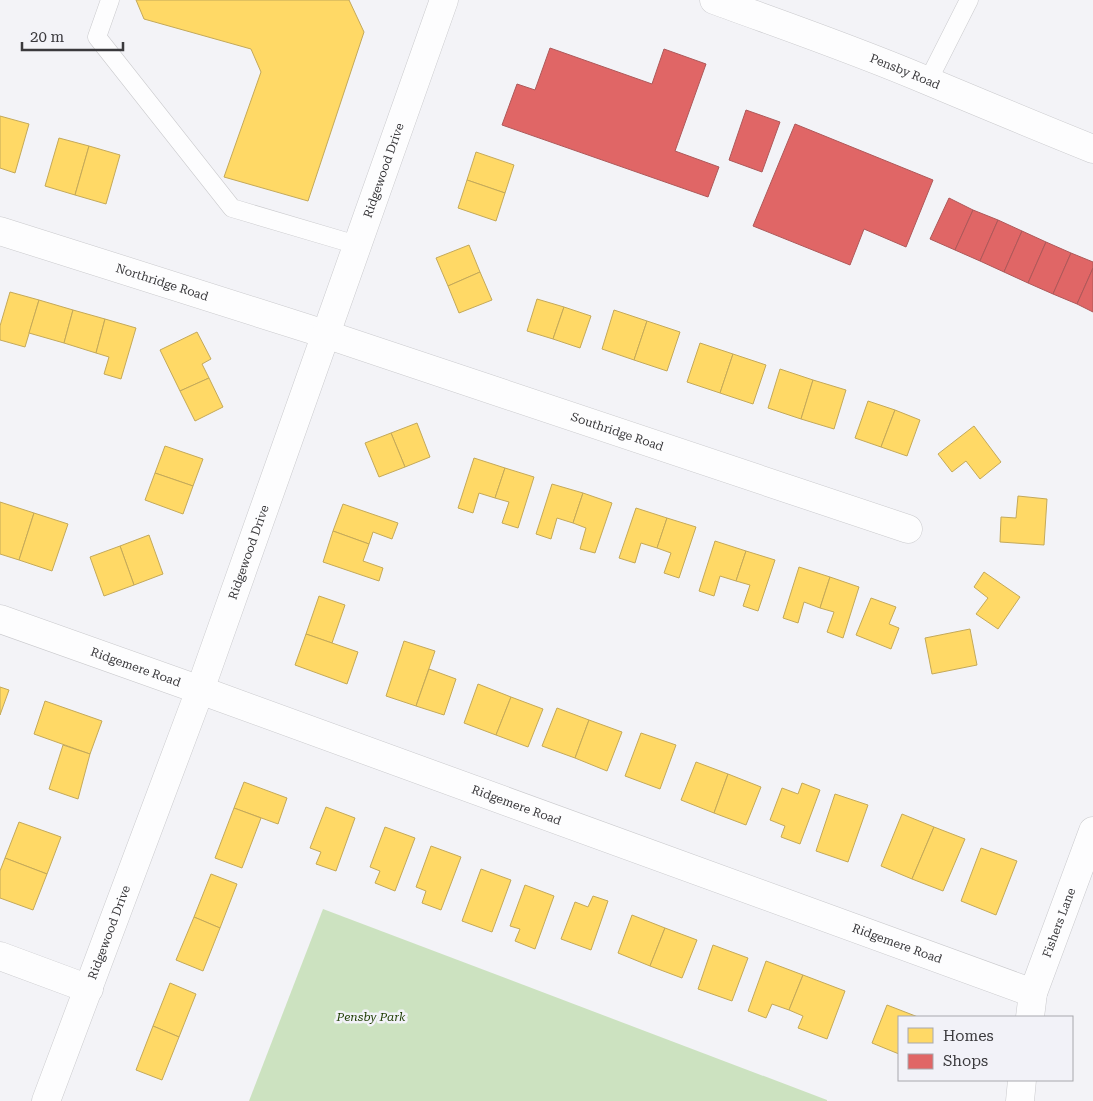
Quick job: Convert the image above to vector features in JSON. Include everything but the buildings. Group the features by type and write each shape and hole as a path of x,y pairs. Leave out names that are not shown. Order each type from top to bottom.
{"street":[{"name":"Ridgewood Drive","path":"46,1101 200,690 444,0"},
{"name":"Pensby Road","path":"714,0 928,80 972,101 1093,149"},
{"name":"Northridge Road","path":"0,231 325,334"},
{"name":"Southridge Road","path":"325,334 908,529"},
{"name":"Ridgemere Road","path":"0,619 200,690 1031,1005"},
{"name":"Fishers Lane","path":"1031,1005 1093,830"},
{"path":"0,956 88,989"},
{"path":"1020,1101 1022,1081"}],"lane":[{"path":"110,0 98,37 232,208 357,245"},
{"path":"928,80 969,0"}],"green space":[{"name":"Pensby Park","path":"323,909 827,1100 827,1101 249,1101"}]}
